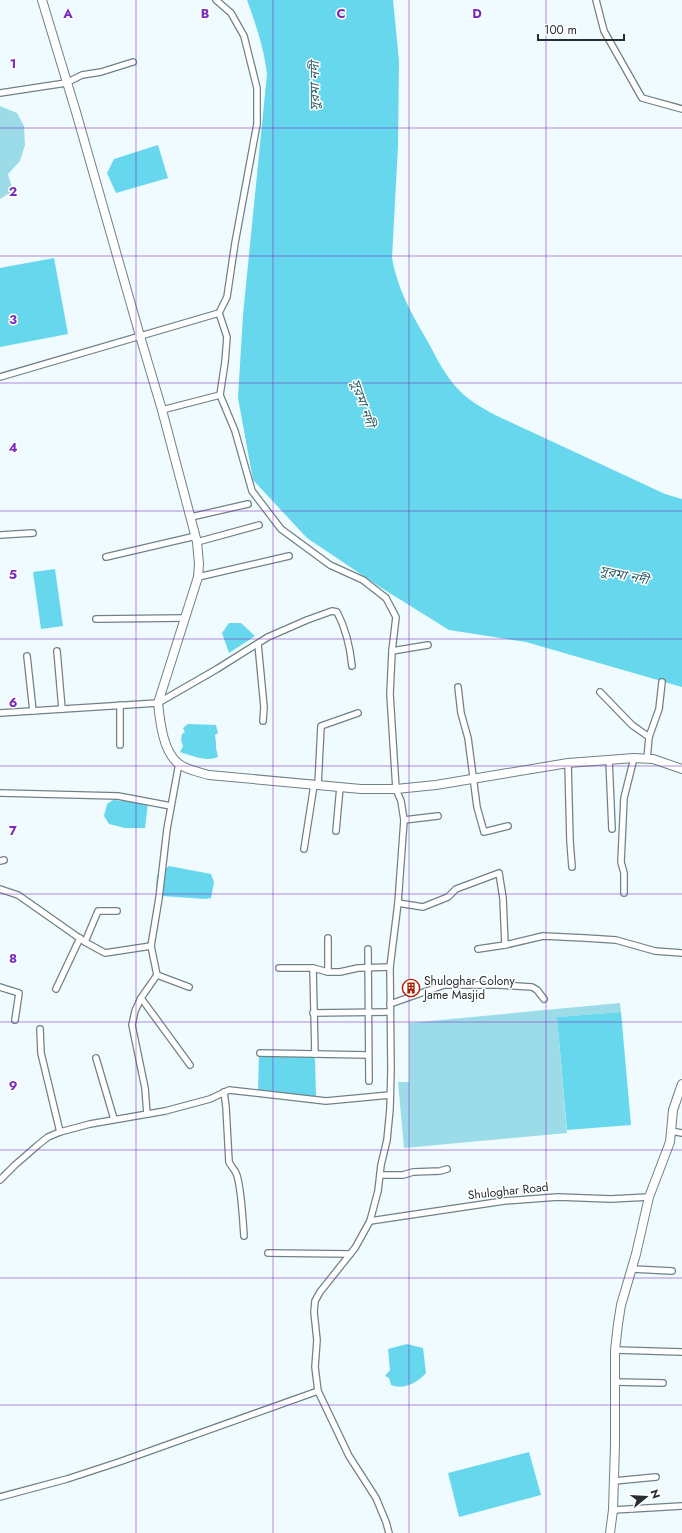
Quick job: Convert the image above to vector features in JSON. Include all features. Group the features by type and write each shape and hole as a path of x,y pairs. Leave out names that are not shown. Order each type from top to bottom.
{"main road":[{"path":"42,0 162,410 197,539 199,564 198,577 158,703 160,723 167,748 178,763 208,775 361,789 396,789 436,785 568,763 634,758 653,759 682,769"},
{"path":"610,1533 613,1510 614,1480 615,1350 621,1305 650,1198 670,1142 673,1110 682,1084"}],"street":[{"path":"0,377 219,313 228,297 235,243 257,124 257,88 244,36 231,13 216,0"},
{"path":"596,0 604,32 642,98 682,109"},
{"path":"0,93 66,83 82,75 101,72 133,62"},
{"path":"219,313 227,337 220,395 235,431 252,492 281,529 330,565 363,580 386,598 396,617 392,651 390,694 396,789 401,801 404,820 398,903 390,967 390,1095 387,1140 378,1191 370,1221 350,1254 320,1292 315,1301 314,1312 317,1340 316,1367 318,1391 349,1456 376,1498 389,1533"},
{"path":"162,410 220,395"},
{"path":"191,517 248,504"},
{"path":"106,557 259,525"},
{"path":"0,535 33,533"},
{"path":"198,577 289,556"},
{"path":"0,713 158,703 217,669 268,637 332,611 337,612 347,635 351,649 352,666"},
{"path":"96,619 185,618"},
{"path":"258,644 264,707 263,721"},
{"path":"392,651 428,645"},
{"path":"57,651 62,709"},
{"path":"27,656 33,711"},
{"path":"647,759 649,737 659,709 662,682"},
{"path":"458,687 461,713 468,738 472,779 477,807 484,832 508,826"},
{"path":"600,692 632,725 649,737"},
{"path":"120,706 120,745"},
{"path":"304,849 316,785 321,726 358,713"},
{"path":"624,893 624,873 621,862 624,798 634,758"},
{"path":"610,760 612,829"},
{"path":"147,1114 145,1088 132,1025 135,1011 141,998 157,975 151,946 178,763"},
{"path":"568,763 572,867"},
{"path":"336,831 340,787"},
{"path":"0,793 118,796 171,806"},
{"path":"404,820 438,816"},
{"path":"398,903 423,907 448,897 456,889 499,873 503,898 505,945"},
{"path":"0,889 18,895 82,940 105,952 151,946"},
{"path":"56,989 98,911 118,911"},
{"path":"478,949 505,945 543,936 616,940 655,951 682,953"},
{"path":"328,938 328,972"},
{"path":"368,949 368,1081"},
{"path":"279,968 313,968 328,972 340,972 358,968 390,967"},
{"path":"313,968 315,1054"},
{"path":"157,975 189,987"},
{"path":"390,1004 444,985 499,985 532,987 537,990 544,999"},
{"path":"0,987 19,993 16,1020"},
{"path":"141,998 190,1065"},
{"path":"313,1013 390,1012"},
{"path":"40,1029 41,1053 60,1132"},
{"path":"260,1053 368,1055"},
{"path":"96,1058 114,1119"},
{"path":"0,1180 48,1137 60,1132 114,1119 165,1111 210,1099 229,1090 326,1101 390,1095"},
{"path":"224,1092 230,1162 232,1169 236,1172 238,1182 244,1236"},
{"path":"671,1131 682,1134"},
{"path":"380,1175 403,1175 413,1172 440,1171 447,1169"},
{"name":"Shuloghar Road","path":"370,1221 504,1201 558,1197 611,1199 650,1198"},
{"path":"268,1253 350,1254"},
{"path":"632,1269 672,1271"},
{"path":"615,1350 682,1352"},
{"path":"615,1382 663,1383"},
{"path":"0,1497 67,1479 120,1462 318,1391"},
{"path":"614,1480 656,1478"},
{"path":"613,1510 682,1506"}],"shaded area":[{"path":"0,106 17,113 24,126 25,145 20,161 8,174 13,191 0,199"},
{"path":"620,1003 621,1012 557,1017 567,1133 404,1148 398,1082 409,1082 409,1023"}],"water":[{"name":"সুরমা নদী","path":"247,0 393,0 399,61 398,146 392,258 402,292 411,312 438,361 453,384 480,407 665,494 682,499 682,687 526,642 449,630 380,587 307,538 253,480 238,398 243,315 267,74 262,46"},
{"path":"158,145 168,178 116,193 107,173 114,159"},
{"path":"54,258 68,334 0,347 0,268"},
{"path":"55,569 63,626 41,629 33,572"},
{"path":"229,623 241,623 255,636 229,653 222,633"},
{"path":"188,724 216,725 218,733 215,735 218,757 204,759 180,752 183,746 181,740 182,734 185,732 183,728"},
{"path":"113,800 148,803 145,828 125,828 109,824 104,816 107,804"},
{"path":"169,866 211,874 214,882 211,898 206,899 163,896 156,888 157,875"},
{"path":"621,1012 631,1125 567,1130 557,1017"},
{"path":"259,1054 312,1055 315,1059 316,1097 258,1090"},
{"path":"407,1344 423,1348 426,1373 419,1380 410,1385 401,1387 391,1385 389,1378 385,1376 390,1370 388,1349"},
{"path":"529,1452 541,1495 459,1517 448,1473"}],"place":[{"name":"Shuloghar Colony Jame Masjid","path":"411,988"}]}
